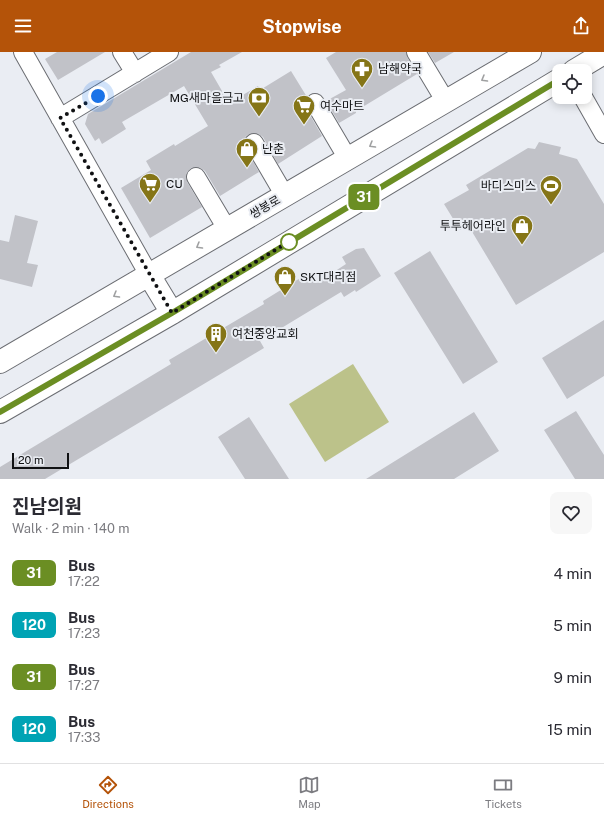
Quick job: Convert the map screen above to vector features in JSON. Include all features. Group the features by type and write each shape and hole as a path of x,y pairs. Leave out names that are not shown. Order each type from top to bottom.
{"street":[{"path":"23,52 172,313"},
{"path":"122,52 135,73"},
{"path":"60,118 169,52"},
{"path":"416,52 446,102"},
{"path":"586,64 604,53"},
{"name":"쌍봉로","path":"0,362 446,102 517,55"},
{"path":"0,412 172,313 552,84"},
{"path":"316,103 348,159"},
{"path":"587,104 604,134"},
{"path":"254,143 285,196"},
{"path":"196,177 227,229"}],"green space":[{"path":"353,364 389,422 325,462 289,404"}],"building":[{"path":"57,52 105,52 58,80 45,59"},
{"path":"191,52 242,52 219,65 221,67 211,72 229,103 258,86 260,90 291,71 307,97 305,103 306,108 322,136 278,164 263,137 259,134 249,134 245,137 245,148 259,172 220,196 205,171 201,168 191,168 187,172 187,182 202,207 150,238 121,188 151,170 146,161 208,126 184,86 122,122 126,129 102,144 99,138 95,141 85,124 88,114"},
{"path":"336,52 406,52 407,57 417,74 339,123 326,101 346,90 326,58"},
{"path":"428,52 454,52 435,63"},
{"path":"539,142 561,147 559,154 577,159 604,204 604,252 516,305 468,225 460,230 444,204 469,190 466,185 528,148 535,149"},
{"path":"15,215 38,221 27,263 38,265 32,287 0,279 0,240 9,242"},
{"path":"364,248 381,276 356,292 355,290 344,297 341,292 260,341 264,348 45,479 0,479 0,467 171,364 169,360 264,304 263,301 310,272 317,283 346,264 342,257 356,249"},
{"path":"430,251 498,362 463,384 394,273"},
{"path":"604,320 604,376 567,399 542,358"},
{"path":"576,411 604,455 604,479 575,479 544,430"},
{"path":"474,412 499,451 454,479 366,479"},
{"path":"249,417 289,479 245,479 218,437"}],"bus line":[{"name":"31","path":"0,412 172,313 552,84"}],"place":[{"name":"남해약국","path":"362,88"},
{"name":"MG새마을금고","path":"259,118"},
{"name":"여수마트","path":"304,126"},
{"name":"난춘","path":"247,168"},
{"name":"CU","path":"150,204"},
{"name":"바디스미스","path":"551,206"},
{"name":"투투헤어라인","path":"522,246"},
{"name":"SKT대리점","path":"285,296"},
{"name":"여천중앙교회","path":"216,354"}],"route":[{"path":"98,96 60,118 172,313 290,241 289,242"}]}
